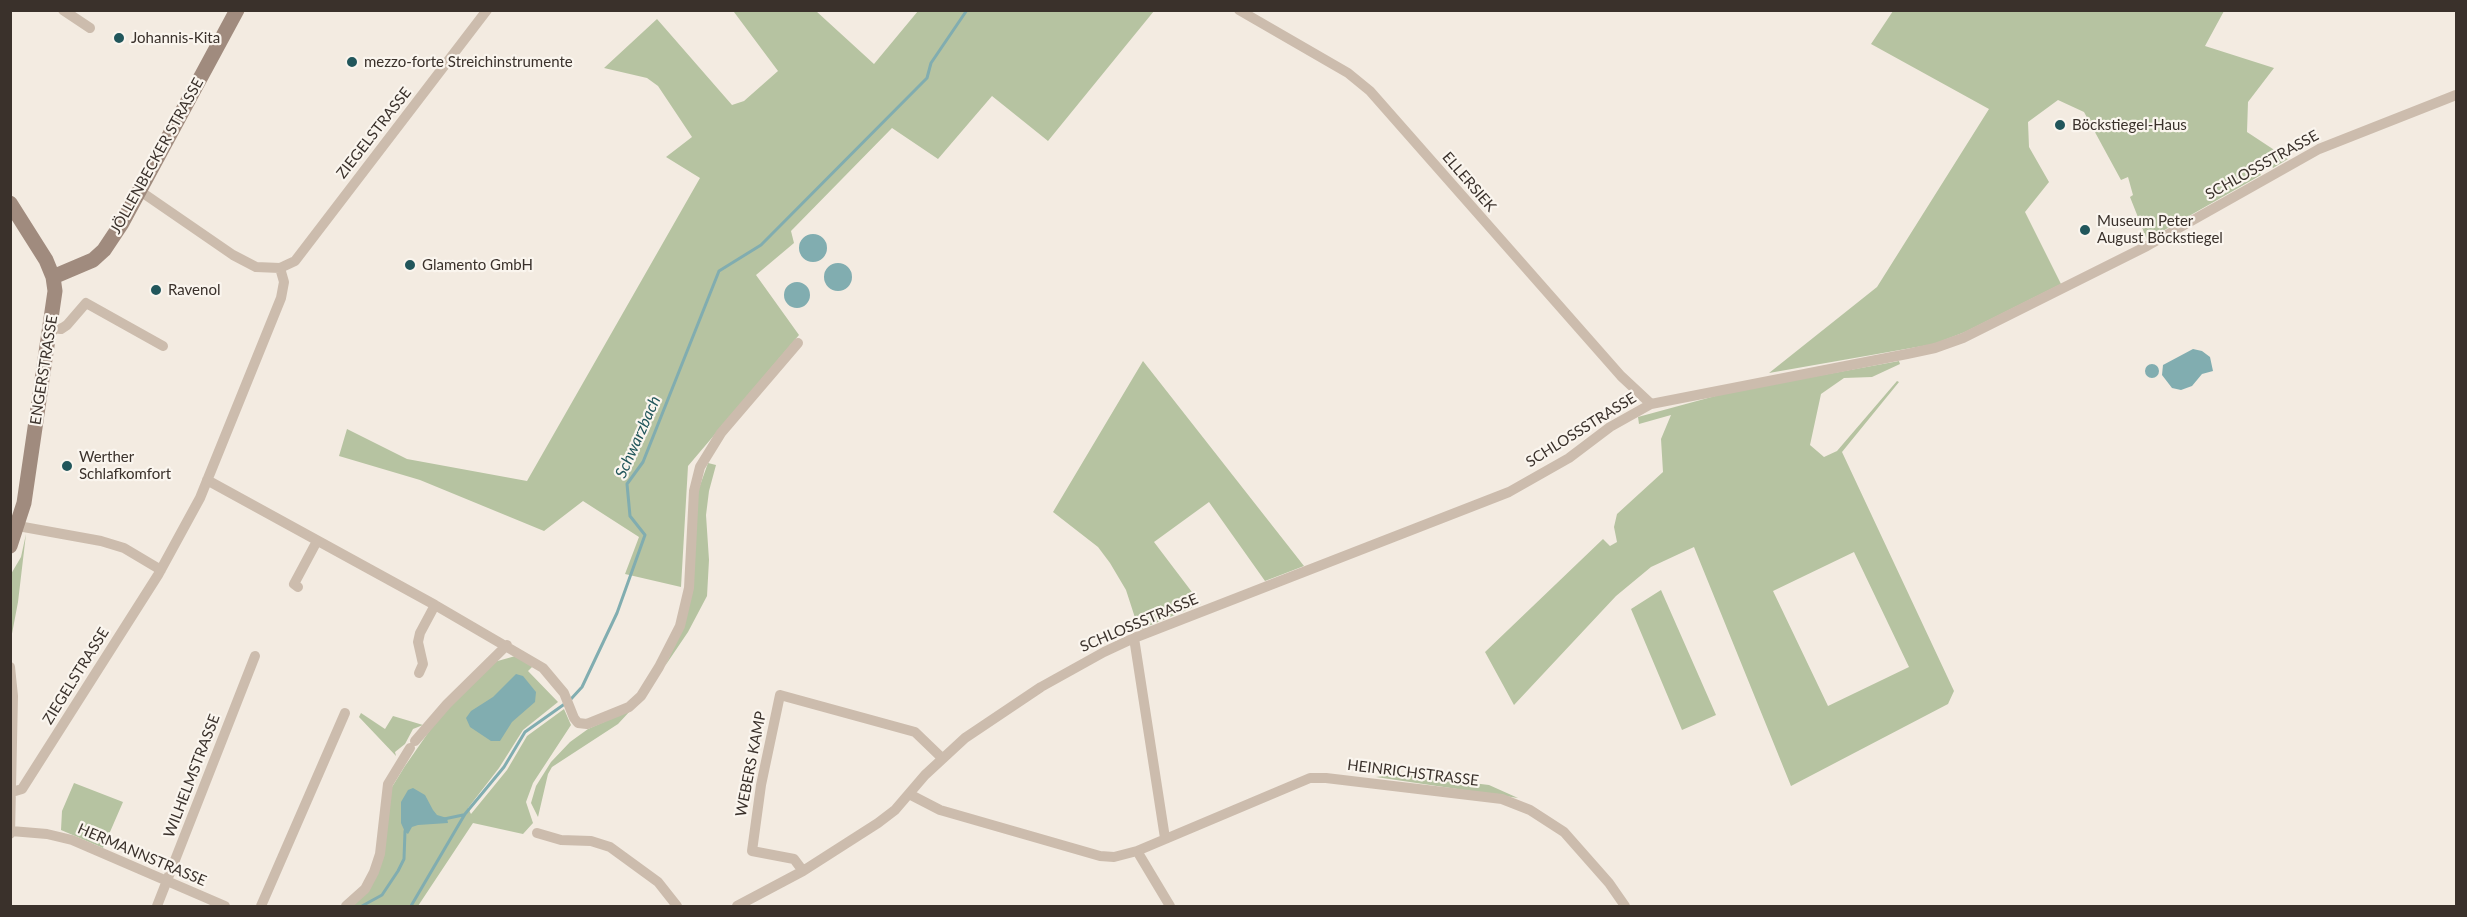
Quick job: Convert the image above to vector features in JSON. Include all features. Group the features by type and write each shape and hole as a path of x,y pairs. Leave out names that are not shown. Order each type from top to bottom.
{"main road":[{"name":"JÖLLENBECKER STRASSE","path":"53,277 93,260 104,250 140,190 237,10"},
{"name":"ENGERSTRASSE","path":"10,203 46,260 53,277 55,306 24,503 10,546"}],"street":[{"path":"63,10 90,28"},
{"name":"ZIEGELSTRASSE","path":"12,792 22,789 161,570 200,498 281,297 284,282 280,268 295,261 487,10"},
{"name":"ELLERSIEK","path":"1239,10 1348,73 1370,91 1621,376 1651,404"},
{"name":"SCHLOSSSTRASSE","path":"737,906 803,871 878,823 895,810 942,758 1000,712 1083,663 1134,638 1509,492 1569,458 1610,426 1651,404 1908,354 1951,343 2147,246 2319,149 2457,95"},
{"path":"140,190 233,255 256,267 280,268"},
{"path":"51,328 61,329 67,325 86,303 163,346"},
{"path":"207,480 435,604 543,668 564,693 568,707 578,723 587,724 629,706 641,696 650,682 680,626 688,588 694,492 700,467 722,433 798,343"},
{"path":"18,526 101,540 124,548 161,570"},
{"path":"298,587 294,584 317,541"},
{"path":"419,673 423,664 418,642 420,633 435,604"},
{"path":"1134,638 1165,838"},
{"path":"346,906 365,889 375,872 380,854 388,784 412,744 447,704 507,645"},
{"name":"WILHELMSTRASSE","path":"157,906 255,656"},
{"path":"10,667 13,696 11,833"},
{"name":"WEBERS KAMP","path":"803,871 794,859 752,851 759,794 780,695 915,732 942,758"},
{"path":"261,906 345,713"},
{"name":"HEINRICHSTRASSE","path":"909,794 940,810 1100,856 1114,857 1137,851 1310,778 1502,799 1530,810 1564,832 1609,883 1625,906"},
{"name":"HERMANNSTRASSE","path":"11,833 47,834 72,840 167,883 225,906"},
{"path":"537,833 561,840 591,841 610,847 658,882 677,906"},
{"path":"1137,851 1170,906"}],"green space":[{"path":"816,11 874,64 918,11 1154,11 1048,141 992,96 938,159 892,128 791,231 794,243 756,275 799,335 688,466 681,587 625,574 639,537 583,501 544,531 420,480 339,456 347,429 407,459 527,481 700,178 666,157 692,137 658,86 647,78 604,68 657,19 732,105 744,101 778,71 734,12"},
{"path":"1893,11 2224,11 2205,46 2274,68 2248,102 2247,132 2288,159 2273,168 2269,161 2257,168 2261,175 2147,240 2130,197 2133,195 2128,177 2121,180 2084,112 2058,100 2028,122 2029,147 2049,182 2025,212 2061,284 1965,332 1934,344 1769,373 1877,287 1989,109 1871,44"},
{"path":"1143,361 1304,566 1265,581 1209,502 1154,542 1201,604 1139,630 1126,590 1110,563 1098,547 1053,512"},
{"path":"1899,361 1900,364 1872,377 1844,378 1821,394 1810,445 1824,457 1837,451 1897,381 1899,382 1842,452 1954,691 1948,704 1791,786 1694,547 1651,567 1616,596 1514,705 1485,652 1603,539 1610,546 1617,542 1614,527 1617,514 1663,472 1661,439 1671,415 1639,424 1638,417 1730,392","holes":["1854,552 1909,667 1828,706 1773,591"]},
{"path":"708,463 716,465 706,515 709,560 707,596 688,632 665,666 683,628 698,491"},
{"path":"26,534 11,639 11,574 21,557"},
{"path":"1661,590 1716,715 1682,730 1631,609"},
{"path":"519,655 534,665 528,671 558,702 523,730 499,768 468,808 471,814 507,770 527,736 564,709 571,725 533,783 526,802 533,823 523,834 473,823 418,906 350,906 367,891 392,787 405,766 437,720 494,662"},
{"path":"631,710 618,724 552,767 548,774 538,817 531,803 536,786 551,762 570,742 588,729"},
{"path":"361,713 385,729 393,716 423,725 413,729 405,744 395,752 396,756 359,717"},
{"path":"1399,774 1489,785 1518,798 1376,777"},
{"path":"74,783 123,802 103,848 61,830 62,811"}],"water":[{"path":"813,234 823,238 827,248 823,258 813,262 803,258 799,248 803,238"},
{"path":"838,263 848,267 852,277 848,287 838,291 828,287 824,277 828,267"},
{"path":"797,282 806,286 810,295 806,304 797,308 788,304 784,295 788,286"},
{"path":"2193,349 2202,351 2210,357 2213,371 2202,374 2192,386 2181,390 2172,388 2162,375 2163,365"},
{"path":"2152,364 2157,366 2159,371 2157,376 2152,378 2147,376 2145,371 2147,366"},
{"path":"516,674 523,676 536,692 535,702 512,722 500,741 491,741 470,727 466,718 471,711 493,697"},
{"path":"413,788 425,795 437,815 447,818 448,823 418,825 412,827 408,834 405,832 401,823 401,802 408,790"}],"waterway":[{"name":"Schwarzbach","path":"571,699 582,687 617,613 645,535 630,516 627,484 643,462 719,271 761,245 927,78 931,63 967,10"},
{"name":"Schwarzbach","path":"411,906 465,814 504,767 525,732 566,703"},
{"path":"444,819 463,815"},
{"path":"362,906 382,895 398,871 404,859 405,831"}],"place":[{"name":"Johannis-Kita","path":"119,38"},
{"name":"mezzo-forte Streichinstrumente","path":"352,62"},
{"name":"Böckstiegel-Haus","path":"2060,125"},
{"name":"Museum Peter August Böckstiegel","path":"2085,230"},
{"name":"Glamento GmbH","path":"410,265"},
{"name":"Ravenol","path":"156,290"},
{"name":"Werther Schlafkomfort","path":"67,466"}]}
